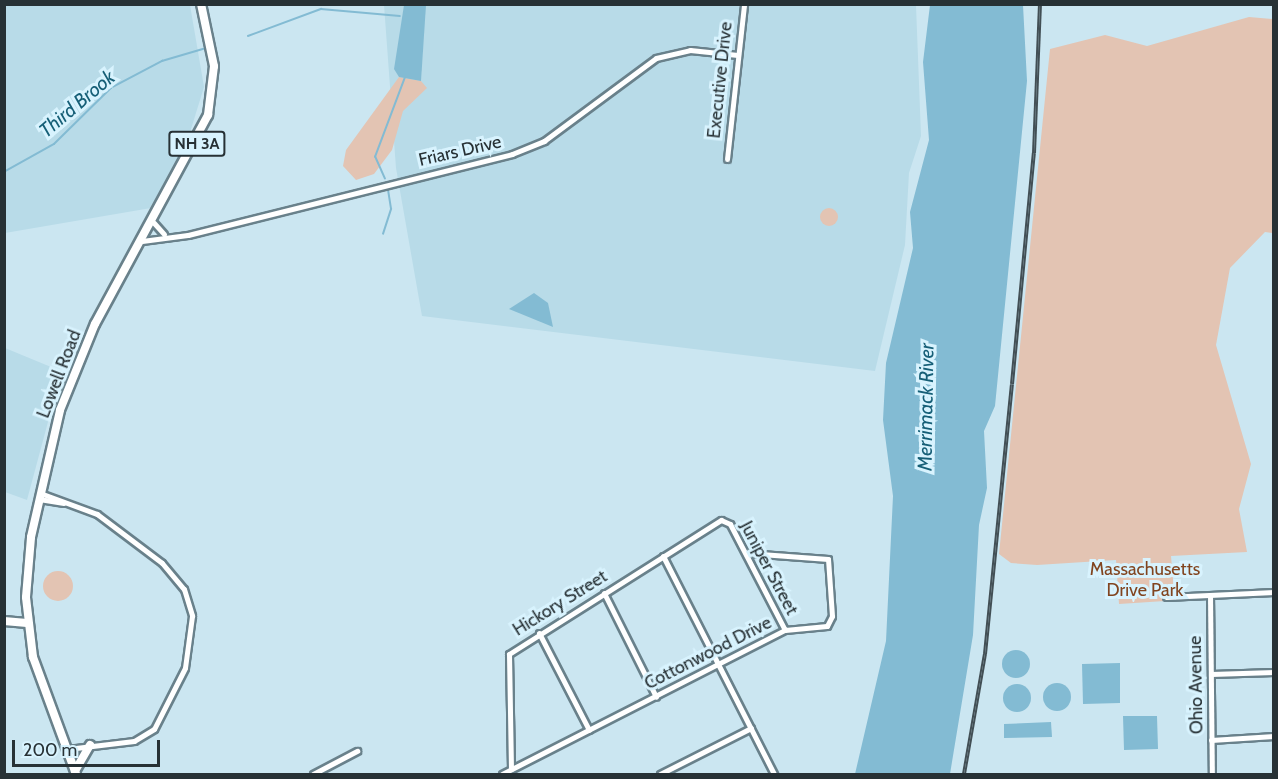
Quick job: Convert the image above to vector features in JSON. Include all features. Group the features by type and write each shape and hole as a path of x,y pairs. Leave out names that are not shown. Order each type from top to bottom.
{"main road":[{"name":"Lowell Road","path":"76,773 38,678 27,623 28,561 40,496 63,402 105,304 154,223 211,106 214,57 201,4"},
{"path":"76,773 90,745"}],"street":[{"name":"Executive Drive","path":"727,159 744,4"},
{"name":"Friars Drive","path":"142,240 165,234 188,235 519,152 544,141 656,58 690,50 738,55"},
{"path":"154,223 165,234"},
{"path":"40,496 102,517 162,562 184,589 192,616 189,657 158,725 139,739 67,748"},
{"name":"Juniper Street","path":"726,521 747,553 785,630"},
{"name":"Hickory Street","path":"511,769 507,659 539,633 663,556 726,521"},
{"name":"Cottonwood Drive","path":"502,774 785,630 822,628 831,622 831,564 818,555 747,553"},
{"path":"663,556 774,774"},
{"path":"1166,597 1274,592"},
{"path":"604,593 656,697"},
{"name":"Ohio Avenue","path":"1210,595 1212,774"},
{"path":"4,621 27,623"},
{"path":"539,633 589,730"},
{"path":"1211,674 1274,672"},
{"path":"660,774 751,728"},
{"path":"1211,740 1274,736"},
{"path":"313,774 357,751"}],"shaded area":[{"path":"5,4 190,5 204,87 187,142 151,208 5,233"},
{"path":"384,5 916,5 921,136 909,173 905,245 875,371 422,316 396,168"},
{"path":"5,348 68,374 52,407 27,500 5,492"}],"green space":[{"name":"Massachusetts Drive Park","path":"1249,17 1273,19 1273,233 1265,232 1230,268 1216,345 1251,464 1239,509 1247,552 1171,556 1174,591 1164,591 1165,601 1119,604 1116,560 1037,565 1011,563 999,554 1050,49 1105,35 1147,46"},
{"path":"399,77 421,81 427,88 403,111 392,150 374,174 356,180 343,166 346,150"},
{"path":"829,208 835,211 838,217 835,223 829,226 823,223 820,217 823,211"},
{"path":"58,571 69,575 73,586 69,597 58,601 47,597 43,586 47,575"}],"water":[{"path":"404,5 426,5 421,81 399,77 394,69"},
{"name":"Merrimack River","path":"930,5 1023,5 1027,81 995,406 984,431 987,488 979,525 973,635 950,774 855,774 886,641 893,496 883,420 886,363 913,248 910,212 929,140 923,62"},
{"path":"534,293 548,303 553,327 509,309"},
{"path":"1016,650 1026,654 1030,664 1026,674 1016,678 1006,674 1002,664 1006,654"},
{"path":"1120,663 1120,703 1083,704 1082,664"},
{"path":"1057,683 1067,687 1071,697 1067,707 1057,711 1047,707 1043,697 1047,687"},
{"path":"1017,684 1027,688 1031,698 1027,708 1017,712 1007,708 1003,698 1007,688"},
{"path":"1123,716 1157,716 1158,749 1124,750"},
{"path":"1051,722 1052,737 1004,738 1004,724"}],"waterway":[{"name":"Third Brook","path":"248,36 321,9 400,16"},
{"name":"Third Brook","path":"4,172 54,144 111,88 162,61 203,49"},
{"name":"Third Brook","path":"385,179 375,157 405,77"},
{"name":"Third Brook","path":"383,234 391,209 388,189"}],"railway":[{"path":"964,774 985,654 1012,384 1034,153 1040,4"}]}
